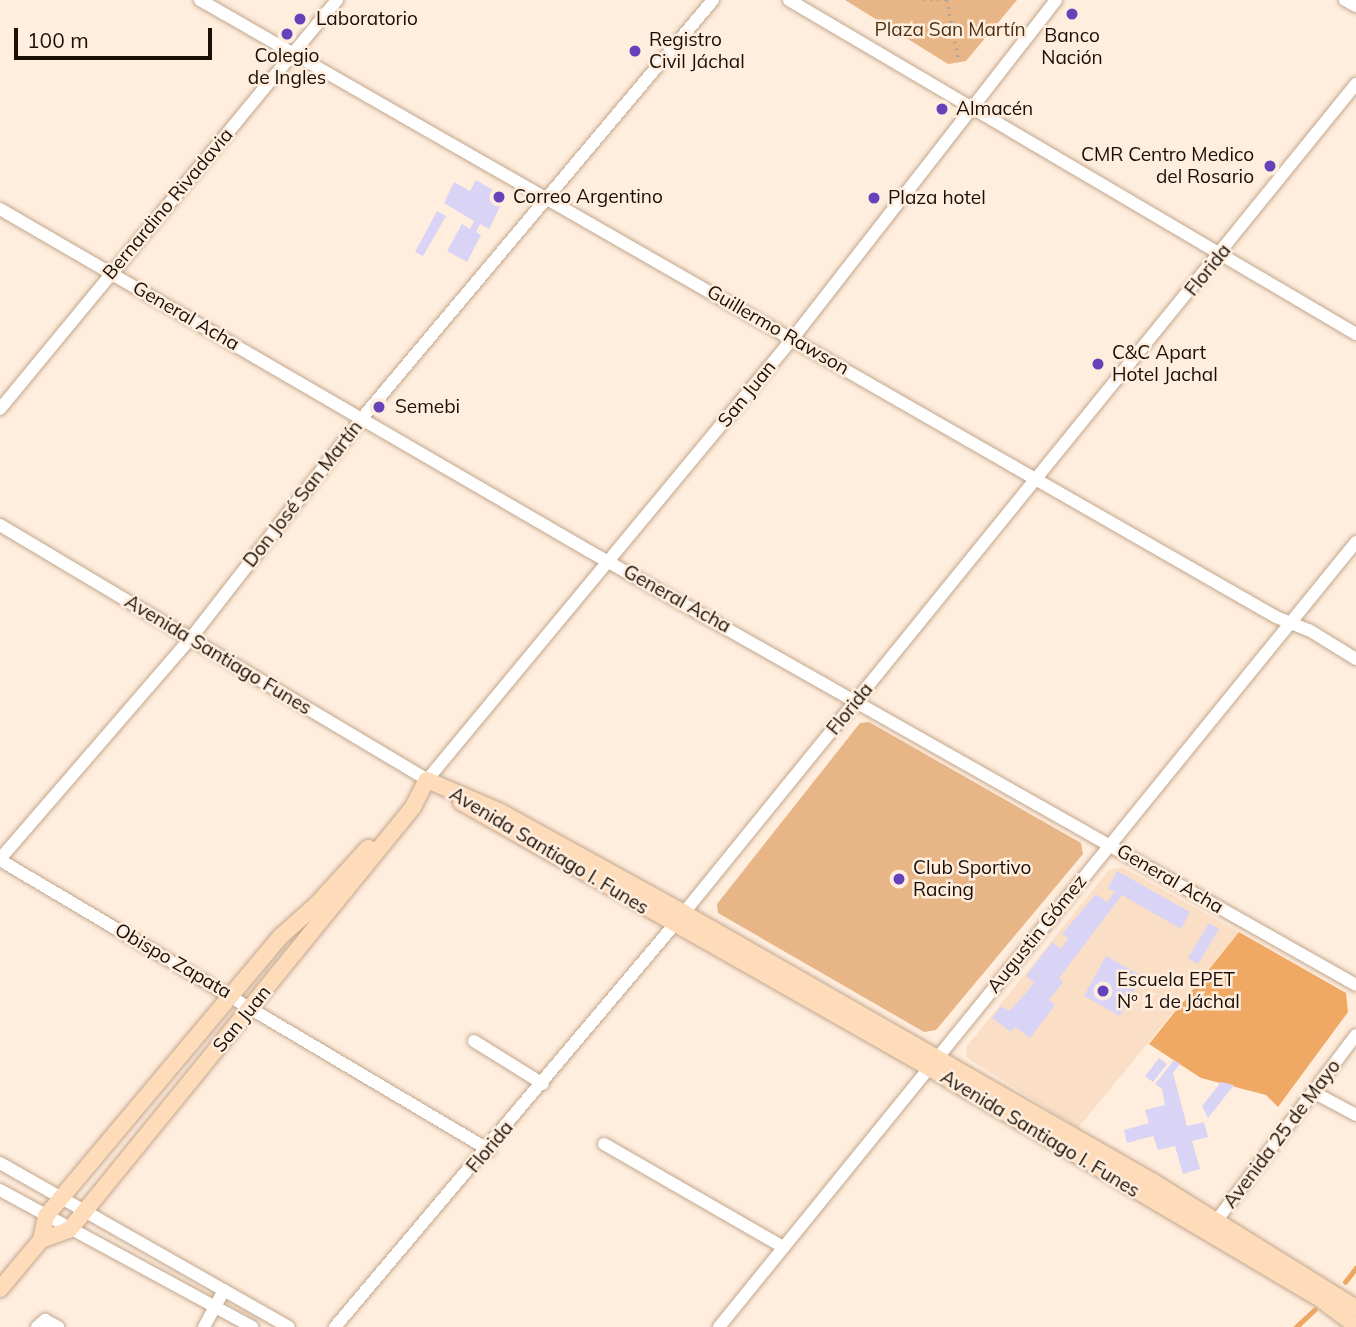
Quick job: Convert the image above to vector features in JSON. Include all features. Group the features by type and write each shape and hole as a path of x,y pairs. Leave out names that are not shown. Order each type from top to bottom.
{"main road":[{"name":"Avenida Santiago I. Funes","path":"432,782 501,812 679,919 1218,1220 1356,1308"},
{"name":"San Juan","path":"0,1289 41,1240 46,1216 280,937 317,904 432,782"},
{"name":"San Juan","path":"69,1230 432,782"},
{"name":"Avenida Santiago I. Funes","path":"932,1061 1207,1233 1323,1301 1356,1326"},
{"path":"41,1240 69,1230"}],"street":[{"name":"Guillermo Rawson","path":"200,0 550,198 1037,480 1356,659"},
{"name":"Bernardino Rivadavia","path":"0,409 337,0"},
{"name":"Don José San Martín","path":"0,860 191,638 363,417 550,198 713,0"},
{"path":"789,0 972,105 1219,256 1356,334"},
{"name":"San Juan","path":"432,782 793,338 1056,0"},
{"path":"1346,0 1356,6"},
{"name":"Florida","path":"335,1327 489,1150 679,919 1356,84"},
{"name":"General Acha","path":"0,209 611,562 1356,985"},
{"name":"Avenida Santiago Funes","path":"0,525 432,782"},
{"name":"Augustin Gómez","path":"719,1327 932,1061 1356,542"},
{"name":"Obispo Zapata","path":"0,860 489,1150"},
{"name":"Avenida 25 de Mayo","path":"1207,1233 1356,1035"},
{"path":"474,1041 543,1084"},
{"path":"1313,1092 1356,1115"},
{"path":"604,1144 783,1247"},
{"path":"0,1163 289,1327"},
{"path":"0,1190 69,1230 252,1327"},
{"path":"204,1327 224,1290"},
{"path":"37,1327 45,1320 58,1327"}],"path":[{"path":"923,0 948,0 959,62"}],"shaded area":[{"name":"Escuela EPET Nº 1 de Jáchal","path":"1122,867 1239,932 1078,1128 966,1057 967,1046 1109,870"},
{"path":"1239,932 1346,993 1348,1012 1278,1107 1266,1095 1201,1078 1149,1044"}],"green space":[{"name":"Plaza San Martín","path":"845,0 1017,0 966,61 948,64"},
{"name":"Club Sportivo Racing","path":"869,722 1081,843 1083,854 936,1030 924,1032 718,913 717,904 860,723"}],"building":[{"path":"476,180 505,197 489,229 480,224 476,232 481,235 467,262 447,251 462,224 470,229 474,221 444,203 454,182 470,191"},
{"path":"437,211 446,216 423,256 415,252"},
{"path":"1117,871 1190,912 1181,929 1122,895 1059,978 1063,982 1049,1000 1055,1005 1030,1038 1015,1027 1011,1032 992,1018 1001,1006 1009,1011 1027,992 1034,982 1026,976 1052,942 1061,949 1068,938 1062,934 1096,894 1107,902 1115,892 1108,888"},
{"path":"1209,923 1219,929 1198,964 1188,958"},
{"path":"1106,956 1142,976 1120,1016 1084,996"},
{"path":"1159,1058 1167,1064 1153,1082 1145,1076"},
{"path":"1174,1060 1180,1064 1173,1073 1187,1126 1204,1122 1208,1137 1192,1141 1200,1169 1183,1174 1175,1146 1158,1150 1153,1136 1127,1143 1124,1130 1149,1123 1145,1110 1165,1105 1162,1089 1155,1084"},
{"path":"1221,1082 1234,1085 1208,1118 1202,1106"}],"waterway":[{"path":"1345,1282 1356,1268"},
{"path":"1296,1327 1314,1310"}],"place":[{"name":"Banco Nación","path":"1072,14"},
{"name":"Laboratorio","path":"300,19"},
{"name":"Colegio de Ingles","path":"287,34"},
{"name":"Registro Civil Jáchal","path":"635,51"},
{"name":"Almacén","path":"942,109"},
{"name":"CMR Centro Medico del Rosario","path":"1270,166"},
{"name":"Correo Argentino","path":"499,197"},
{"name":"Plaza hotel","path":"874,198"},
{"name":"C&C Apart Hotel Jachal","path":"1098,364"},
{"name":"Semebi","path":"379,407"},
{"name":"Club Sportivo Racing","path":"899,879"},
{"name":"Escuela EPET Nº 1 de Jáchal","path":"1103,991"}]}
